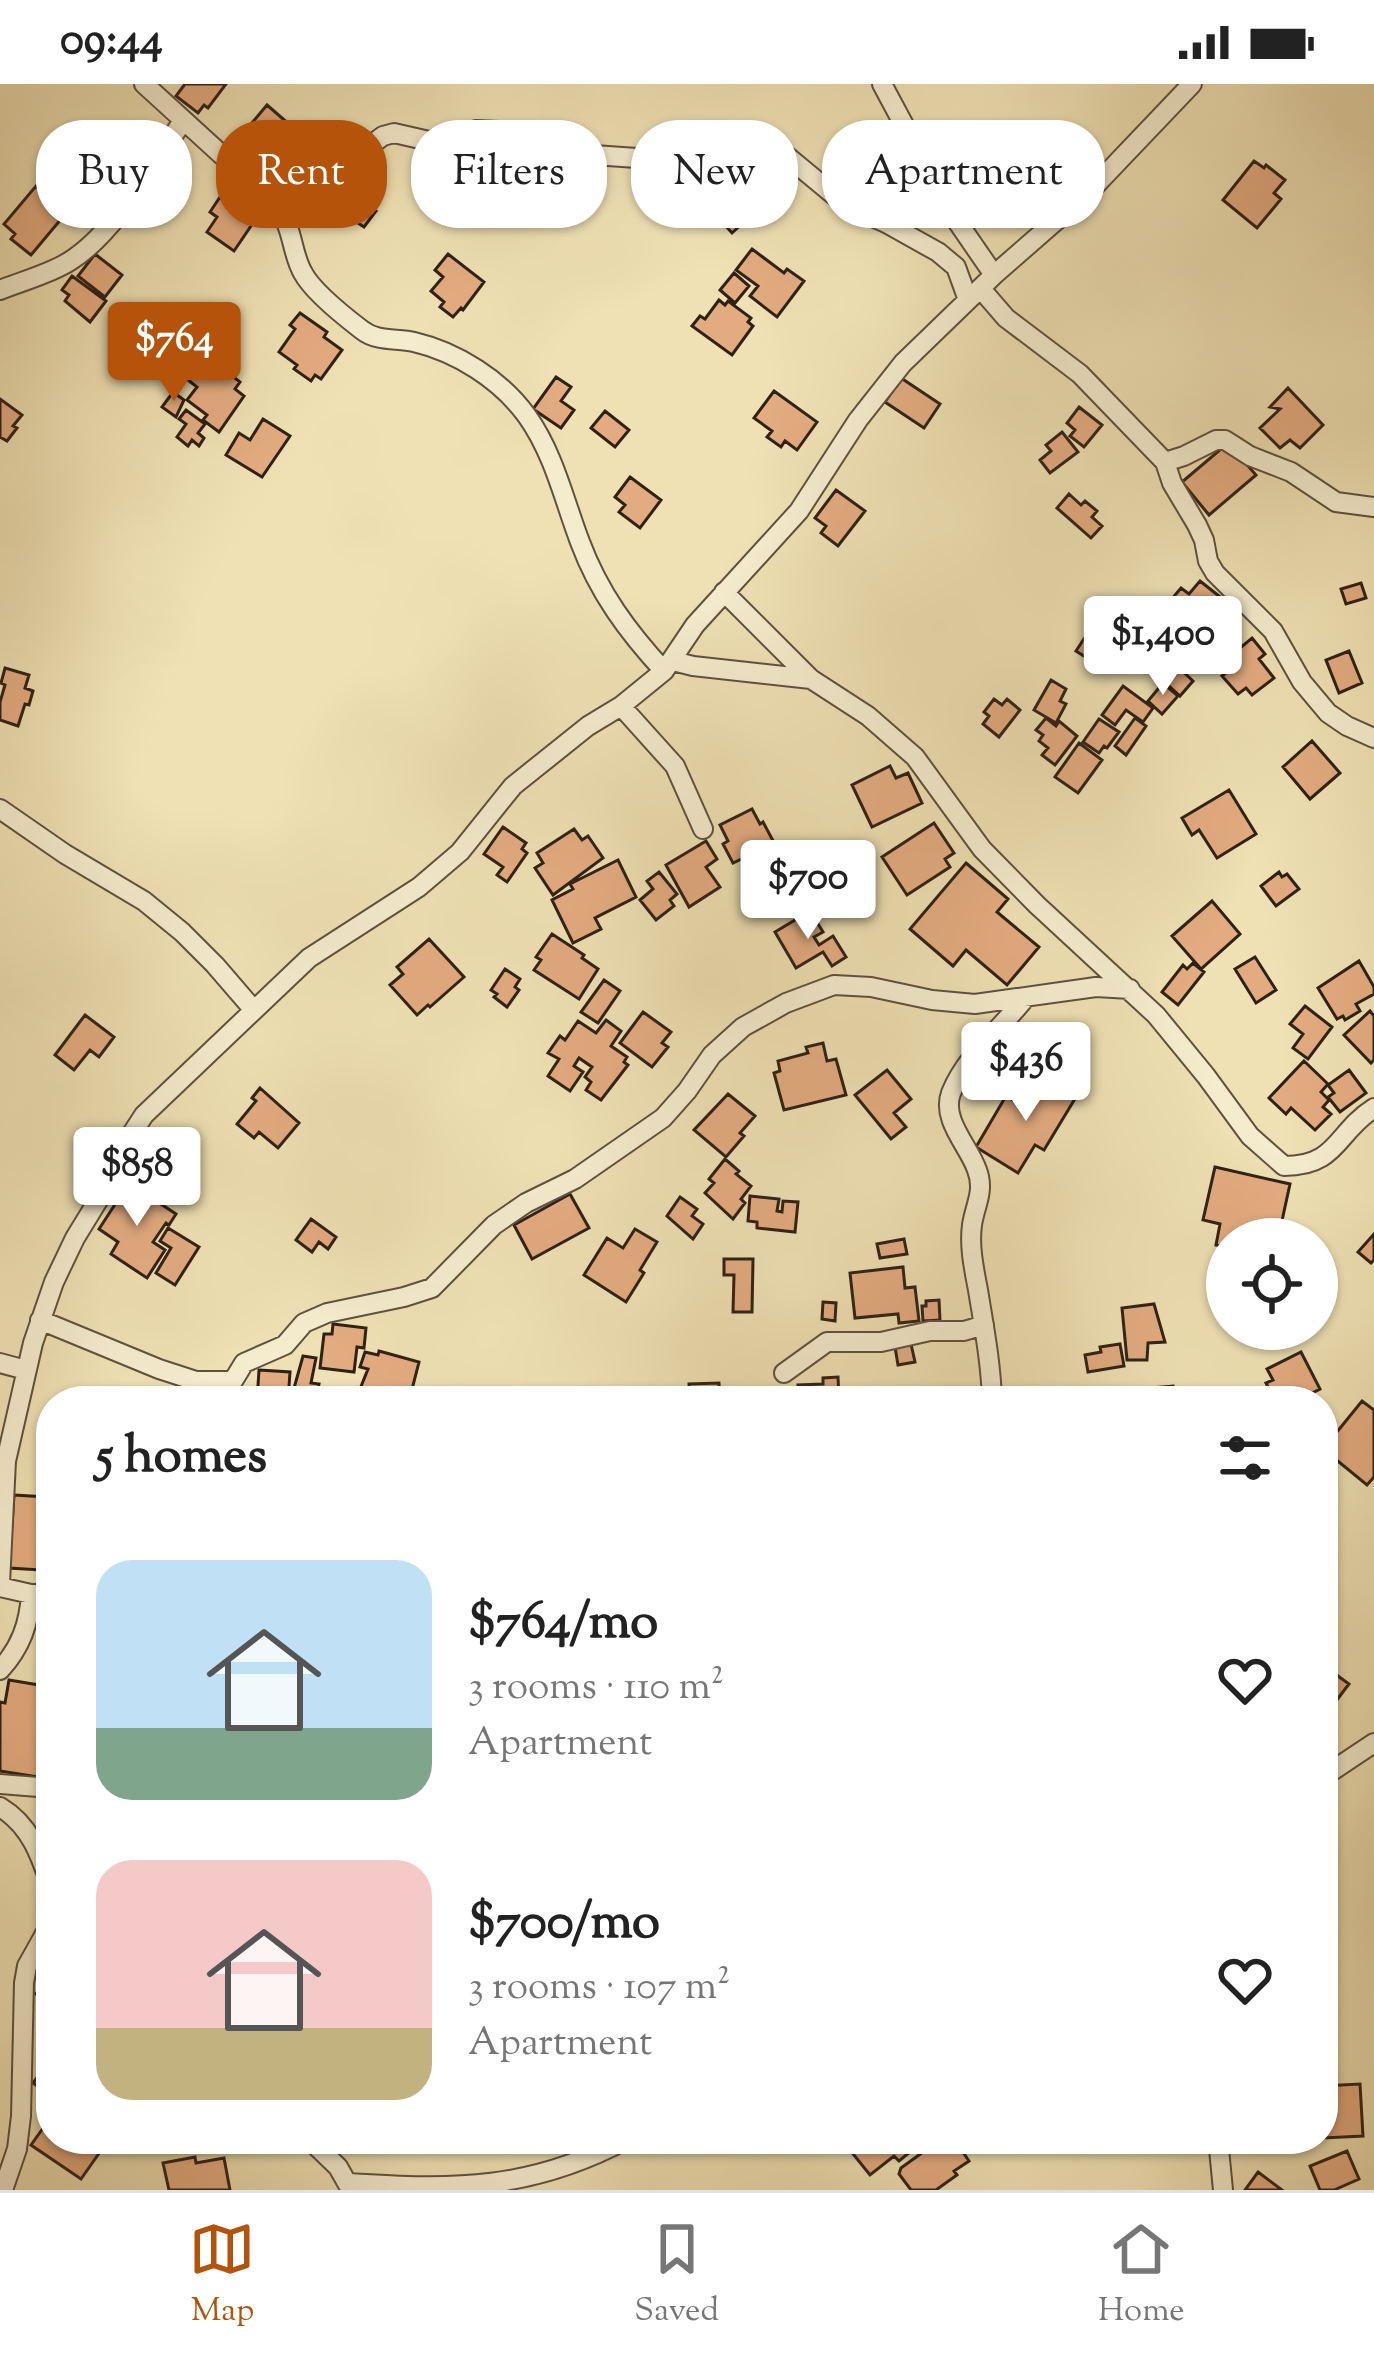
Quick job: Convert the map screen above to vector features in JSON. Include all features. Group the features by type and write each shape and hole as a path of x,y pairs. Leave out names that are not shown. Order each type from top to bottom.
{"street":[{"path":"144,84 182,120"},
{"path":"882,84 950,211 981,288"},
{"path":"36,1593 0,1585 6,1461 26,1370 54,1282 144,1115 309,958 419,887 460,852 514,786 669,666 695,625 799,511 886,382 981,288 1078,203 1192,84"},
{"path":"192,129 216,151"},
{"path":"387,135 448,140 476,130 500,130 544,137 594,155 679,161 739,142 788,157 846,205 938,252 981,288 1006,318 1080,374 1165,462 1204,540 1208,562 1274,631 1302,682 1328,713 1374,738"},
{"path":"0,290 65,265 107,228"},
{"path":"288,228 301,271 315,290 373,337 434,347 494,382 526,415 551,461 603,593 636,640 669,666 811,679"},
{"path":"1165,462 1225,440 1291,472 1336,502 1374,507"},
{"path":"724,592 811,679 896,738 915,757 982,849 1130,989 1183,1047 1250,1136 1284,1166 1304,1166 1324,1157 1374,1108"},
{"path":"621,706 675,766 703,830"},
{"path":"0,809 144,901 182,932 253,1009"},
{"path":"40,1320 196,1381 233,1381 244,1363 285,1345 304,1323 432,1288 494,1225 575,1179 663,1118 712,1055 743,1027 786,1003 834,985 975,1004 1096,987 1130,989"},
{"path":"992,1386 972,1250 972,1222 981,1188 978,1171 948,1110 950,1096 974,1055 1026,998"},
{"path":"784,1373 827,1342 881,1342 983,1324"},
{"path":"0,1363 26,1370"},
{"path":"0,1670 11,1658 36,1605"},
{"path":"1338,1767 1374,1743"},
{"path":"0,1784 36,1787"},
{"path":"0,1807 14,1815 36,1844"},
{"path":"3,2190 17,2149 21,2116 23,1983 36,1950"},
{"path":"325,2154 350,2187 425,2188 494,2185 596,2154"},
{"path":"1219,2154 1223,2190"}],"building":[{"path":"185,84 226,84 208,108 204,105 198,113 176,96"},
{"path":"267,105 284,120 254,120"},
{"path":"1254,161 1285,180 1274,193 1281,199 1257,228 1223,200"},
{"path":"36,186 36,228 54,228 31,255 11,239 15,234 4,224"},
{"path":"216,218 216,228 250,228 234,251 207,232"},
{"path":"752,249 784,273 787,269 804,281 777,317 750,296 758,286 736,270"},
{"path":"95,254 122,275 105,297 78,276"},
{"path":"448,254 484,282 453,317 431,291 443,277 435,270"},
{"path":"734,273 749,286 735,303 720,290"},
{"path":"72,276 106,301 90,322 65,301 69,295 62,290"},
{"path":"719,300 751,318 748,322 753,326 732,355 692,326 700,316 705,319"},
{"path":"210,312 223,323 231,336 227,340 236,347 224,361 218,355 210,364 188,340 181,349 168,338 186,317 197,326"},
{"path":"300,313 342,350 321,379 315,375 311,381 279,352"},
{"path":"202,362 216,372 221,367 240,382 235,389 244,396 219,432 187,400 197,387 188,380"},
{"path":"556,377 571,387 561,401 574,410 561,428 533,409"},
{"path":"901,378 940,404 924,428 885,402"},
{"path":"1288,388 1323,425 1300,448 1290,440 1280,448 1260,428 1280,409 1270,407"},
{"path":"774,391 817,422 797,450 785,441 781,447 767,437 772,431 754,418"},
{"path":"173,392 184,400 176,417 162,407"},
{"path":"0,399 22,415 7,441 0,437"},
{"path":"1079,407 1102,425 1084,447 1070,436 1075,430 1067,423"},
{"path":"186,410 205,424 198,433 204,438 199,446 192,440 188,446 177,437 186,424 179,419"},
{"path":"605,411 629,430 615,447 591,428"},
{"path":"263,419 290,436 262,477 226,455 239,433 250,440"},
{"path":"1062,432 1078,452 1050,473 1040,460 1051,451 1046,445"},
{"path":"1228,443 1256,475 1209,515 1182,482"},
{"path":"630,477 661,500 640,528 619,512 625,505 615,497"},
{"path":"836,490 865,511 838,546 821,533 826,526 815,518"},
{"path":"1069,494 1097,511 1092,517 1102,526 1091,538 1057,508"},
{"path":"1200,581 1224,600 1216,610 1226,618 1213,634 1202,626 1196,633 1165,607 1181,588 1189,594"},
{"path":"1361,583 1366,598 1346,604 1341,589"},
{"path":"1093,625 1115,640 1108,652 1118,659 1109,672 1076,651"},
{"path":"1123,635 1142,647 1129,667 1114,648"},
{"path":"1252,638 1265,654 1259,659 1274,678 1252,695 1246,688 1238,694 1222,676 1228,671 1222,663"},
{"path":"1349,651 1362,683 1339,693 1326,660"},
{"path":"1172,661 1193,681 1180,696 1158,676"},
{"path":"5,668 29,675 25,688 33,691 18,726 0,720"},
{"path":"1051,680 1066,689 1060,701 1066,704 1056,723 1034,710"},
{"path":"1163,683 1178,696 1162,714 1148,701"},
{"path":"1123,686 1153,708 1143,722 1126,710 1115,725 1102,715"},
{"path":"994,699 1002,705 1007,699 1020,710 999,737 983,724 989,716 984,712"},
{"path":"1046,718 1056,726 1059,721 1077,736 1055,765 1042,755 1048,748 1039,741 1043,735 1036,730"},
{"path":"1135,718 1146,726 1126,755 1115,746"},
{"path":"1099,719 1119,732 1099,753 1083,742"},
{"path":"1312,741 1340,773 1310,799 1283,767"},
{"path":"1079,743 1102,760 1078,793 1055,777"},
{"path":"890,766 896,778 908,773 922,803 872,827 852,785"},
{"path":"1229,790 1256,834 1217,858 1199,830 1192,835 1182,818"},
{"path":"752,809 779,852 755,864 750,855 733,863 720,825"},
{"path":"934,823 954,853 945,859 950,867 907,895 882,857"},
{"path":"503,827 526,843 522,849 527,853 507,882 497,875 503,867 484,854"},
{"path":"574,829 582,840 588,836 603,858 553,895 535,868 543,863 537,853"},
{"path":"706,841 717,859 706,867 720,887 689,907 666,865"},
{"path":"618,860 636,897 595,918 601,929 573,943 552,900 573,889 570,884"},
{"path":"966,863 1008,899 997,912 1039,947 1007,985 966,950 953,966 910,929"},
{"path":"659,872 677,894 670,900 674,906 656,920 640,900 653,889 647,881"},
{"path":"1279,872 1282,877 1287,874 1299,889 1276,906 1261,886"},
{"path":"1212,901 1240,934 1201,969 1172,936"},
{"path":"810,911 823,932 814,937 819,945 833,936 846,957 832,966 823,952 796,968 775,932"},
{"path":"552,934 598,969 579,999 534,970 541,960 536,957"},
{"path":"429,939 464,977 417,1015 390,985 403,974 397,967"},
{"path":"1255,957 1276,990 1256,1003 1235,969"},
{"path":"1359,961 1374,994 1356,1004 1360,1011 1337,1019 1318,988"},
{"path":"1193,963 1204,972 1178,1005 1162,992 1183,965 1187,969"},
{"path":"505,969 520,979 515,987 519,990 507,1007 491,990"},
{"path":"604,980 620,991 598,1023 581,1012"},
{"path":"1305,1006 1332,1027 1308,1059 1293,1048 1303,1034 1290,1024"},
{"path":"1370,1011 1374,1016 1371,1063 1344,1035"},
{"path":"643,1012 671,1032 662,1043 668,1047 652,1067 620,1043"},
{"path":"85,1015 114,1037 99,1057 90,1050 74,1070 55,1055"},
{"path":"606,1020 621,1031 611,1046 627,1057 628,1065 601,1100 586,1090 591,1082 585,1077 592,1067 579,1058 574,1066 583,1072 570,1091 548,1076 559,1059 548,1053 560,1036 565,1040 578,1021 596,1033"},
{"path":"823,1043 827,1061 836,1059 846,1095 784,1110 774,1073 780,1071 778,1061 808,1053 806,1047"},
{"path":"1304,1061 1328,1084 1321,1092 1329,1100 1323,1107 1331,1114 1315,1130 1291,1108 1286,1114 1269,1098"},
{"path":"887,1070 911,1099 894,1113 906,1127 891,1139 855,1095"},
{"path":"1349,1070 1366,1093 1340,1112 1328,1097 1334,1093 1328,1085"},
{"path":"1037,1075 1076,1097 1044,1150 1035,1145 1018,1173 976,1147 1006,1096 1020,1104"},
{"path":"260,1088 299,1123 278,1148 259,1132 254,1138 237,1124 256,1101 252,1098"},
{"path":"728,1094 755,1116 726,1157 694,1130"},
{"path":"725,1159 751,1186 733,1219 705,1193 714,1183 709,1179"},
{"path":"1215,1167 1290,1184 1283,1218 1203,1220"},
{"path":"129,1183 176,1214 153,1242 165,1250 147,1278 111,1254 118,1242 99,1229"},
{"path":"570,1194 589,1228 532,1259 514,1225"},
{"path":"750,1196 779,1199 777,1211 782,1212 783,1201 798,1202 795,1232 757,1228 757,1222 748,1221"},
{"path":"680,1197 697,1209 692,1216 703,1224 693,1239 667,1216"},
{"path":"311,1219 336,1237 328,1249 319,1242 312,1252 296,1240"},
{"path":"168,1228 199,1247 175,1285 156,1273 171,1248 160,1241"},
{"path":"635,1229 657,1242 626,1302 584,1275 607,1238 623,1248"},
{"path":"1374,1234 1374,1260 1371,1263 1358,1252"},
{"path":"904,1239 907,1254 880,1258 877,1244"},
{"path":"724,1259 753,1259 752,1312 733,1312 734,1275 724,1275"},
{"path":"903,1267 905,1288 915,1287 919,1321 899,1323 898,1314 855,1318 850,1273"},
{"path":"939,1300 940,1320 923,1321 922,1306"},
{"path":"823,1302 836,1303 835,1321 822,1319"},
{"path":"1154,1304 1165,1342 1148,1343 1147,1360 1127,1360 1122,1308"},
{"path":"333,1324 366,1328 364,1348 357,1347 354,1372 320,1368 324,1334 332,1334"},
{"path":"911,1344 915,1362 898,1365 895,1347"},
{"path":"1120,1344 1124,1366 1088,1372 1085,1355"},
{"path":"379,1351 419,1362 413,1386 361,1386 368,1369 360,1367 365,1352 378,1355"},
{"path":"1301,1352 1318,1386 1268,1386 1273,1380 1267,1369"},
{"path":"303,1356 316,1358 311,1383 319,1386 295,1386"},
{"path":"259,1370 290,1372 289,1386 258,1386"},
{"path":"838,1377 838,1386 798,1386 823,1384 823,1378"},
{"path":"1362,1401 1374,1410 1374,1477 1367,1485 1338,1461 1338,1431"},
{"path":"14,1495 36,1496 36,1570 9,1568"},
{"path":"1338,1676 1349,1684 1338,1698"},
{"path":"9,1680 36,1684 36,1777 0,1771 0,1702 5,1703"},
{"path":"1360,2084 1363,2136 1338,2137 1338,2085"},
{"path":"1347,2151 1359,2179 1334,2190 1320,2190 1310,2166"},
{"path":"44,2154 98,2154 81,2179"},
{"path":"853,2154 908,2154 899,2161 894,2156 870,2175"},
{"path":"920,2154 964,2154 969,2161 936,2190 911,2190 899,2174"},
{"path":"195,2157 196,2163 224,2158 230,2190 169,2190 163,2163"},
{"path":"1258,2172 1282,2190 1245,2190"}]}
